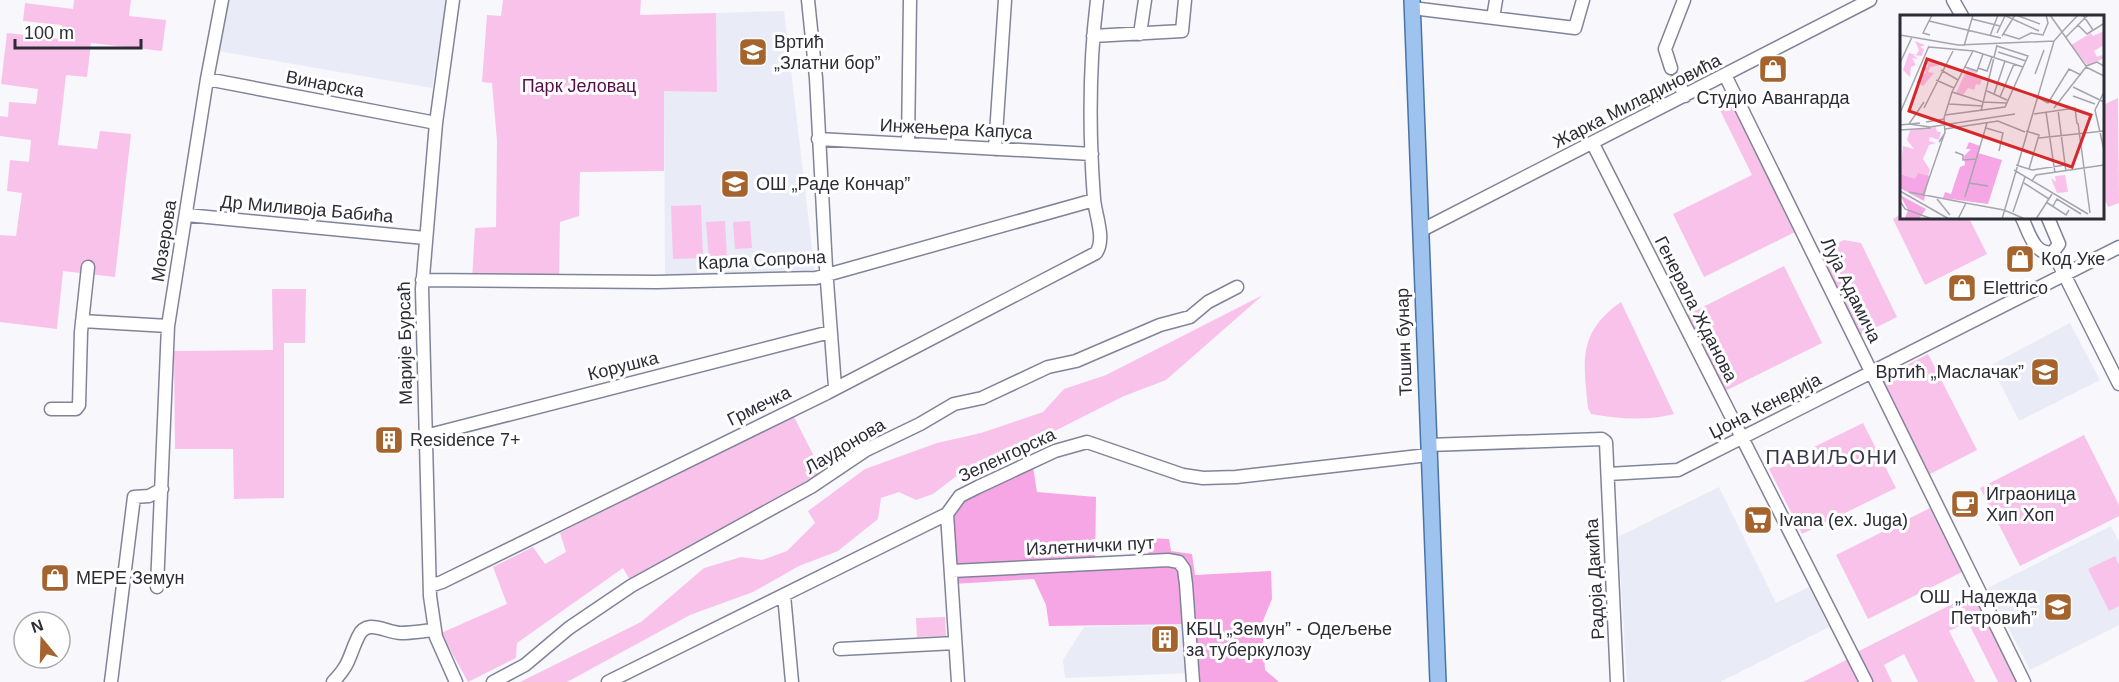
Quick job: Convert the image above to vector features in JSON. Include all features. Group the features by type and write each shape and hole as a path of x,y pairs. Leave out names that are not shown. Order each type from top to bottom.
{"main road":[{"name":"Тошин бунар","path":"1412,4 1438,682"}],"street":[{"name":"Мозерова","path":"157,586 168,326 207,79 222,0"},
{"name":"Марије Бурсаћ","path":"453,0 436,123 422,280 430,586 434,630 456,682"},
{"path":"808,0 816,78 826,277 835,387"},
{"path":"908,144 910,0"},
{"path":"996,149 1005,0"},
{"path":"1094,200 1093,36 1097,0"},
{"path":"1140,34 1145,0"},
{"path":"1093,36 1182,31 1185,0"},
{"path":"1493,18 1496,0"},
{"path":"1412,4 1493,18 1575,28 1583,0"},
{"path":"1671,68 1665,49 1684,0"},
{"name":"Жарка Миладиновића","path":"1420,231 1869,0"},
{"path":"1953,0 1961,15"},
{"name":"Луја Адамича","path":"1725,75 2024,682"},
{"name":"Винарска","path":"207,79 436,123"},
{"path":"1677,80 1685,96"},
{"name":"Инжењера Капуса","path":"818,140 1092,154"},
{"name":"Генерала Жданова","path":"1593,144 1866,682"},
{"name":"Карла Сопрона","path":"422,280 657,282 826,277 1094,200"},
{"name":"Грмечка","path":"430,586 835,387 1092,255 1099,249 1094,200"},
{"name":"Др Миливоја Бабића","path":"186,215 425,238"},
{"path":"2023,219 2038,249 2046,253 2053,252"},
{"path":"2048,219 2059,242 2053,252"},
{"name":"Џона Кенедија","path":"1608,474 1672,472 2119,247"},
{"path":"2053,252 2119,384"},
{"path":"51,409 78,407 82,321 88,267"},
{"name":"Лаудонова","path":"493,682 525,665 569,628 631,586 812,487 866,450 920,424 954,404 982,398 1047,367 1076,361 1160,326 1190,317 1208,302 1237,287"},
{"path":"82,321 168,326"},
{"name":"Корушка","path":"425,436 830,332"},
{"path":"1428,450 1602,440 1607,446 1608,474"},
{"name":"Зеленгорска","path":"947,514 951,505 960,496 1055,451 1087,442 1184,475 1203,478 1236,477 1428,450"},
{"name":"Радоја Дакића","path":"1608,474 1617,682"},
{"path":"111,682 134,497 149,496 162,489"},
{"path":"608,682 947,514 958,682"},
{"name":"Излетнички пут","path":"952,571 1168,560 1179,562 1184,569 1186,584 1193,682"},
{"path":"784,595 792,682"},
{"path":"333,682 350,661 358,637 364,630 372,626 399,633 434,630"},
{"path":"840,648 955,643"}],"shaded area":[{"path":"227,0 447,0 432,88 218,51"},
{"name":"ОШ „Раде Кончар”","path":"784,11 815,274 665,277 664,91 717,91 716,13"},
{"name":"Вртић „Маслачак”","path":"2070,323 2100,380 2019,421 1991,365"},
{"path":"1033,467 1037,492 1096,497 1095,561 1149,557 1146,538 1169,539 1171,551 1192,554 1195,575 1271,571 1272,599 1262,623 1265,670 1279,682 1193,682 1189,624 1049,626 1046,605 1034,579 953,584 951,505"},
{"path":"1719,487 1776,603 1809,587 1829,627 1720,682 1627,682 1618,537"},
{"name":"ОШ „Надежда Петровић”","path":"2111,526 2119,542 2119,625 2030,670 1988,588"},
{"path":"1189,624 1192,673 1065,678 1063,660 1084,627"}],"green space":[{"path":"74,0 131,0 129,16 166,20 162,51 91,43 87,77 66,75 58,145 97,149 100,131 131,134 115,277 63,271 57,329 0,322 0,235 16,236 22,193 7,191 10,160 29,162 31,140 0,136 0,116 8,117 9,102 36,104 38,89 1,84 7,33 61,39 62,25 23,21 25,3 73,9"},
{"name":"Парк Јеловац","path":"503,0 641,0 640,15 716,13 717,92 664,91 664,171 580,172 579,216 560,222 559,282 472,281 475,228 496,227 497,141 492,83 482,82 487,15 501,16"},
{"path":"1728,92 1797,231 1704,277 1673,214 1752,175 1714,98"},
{"path":"2118,98 2119,203 2108,207 2104,198 2104,105"},
{"path":"701,205 703,258 673,259 671,206"},
{"path":"1900,215 1900,219 1970,219 1987,254 1925,285 1893,219"},
{"path":"725,221 727,258 709,260 706,222"},
{"path":"750,221 752,248 735,249 733,222"},
{"path":"1844,240 1861,243 1897,317 1857,337 1816,254"},
{"path":"1784,266 1822,343 1725,391 1687,315"},
{"path":"272,289 306,289 305,343 284,343 284,498 234,499 233,449 175,449 174,351 273,350"},
{"path":"1263,295 1166,380 1124,396 1023,447 993,467 963,471 933,494 916,500 899,492 881,498 878,519 838,551 799,566 753,592 690,615 567,682 520,682 641,622 704,568 741,557 762,560 787,551 815,523 808,511 865,469 937,443 981,433 1043,412 1064,389 1106,375"},
{"path":"1621,302 1674,414 1654,418 1622,418 1591,414 1588,408 1585,362 1590,336 1607,313"},
{"path":"1928,354 1977,450 1928,475 1880,379"},
{"path":"793,415 822,472 631,582 623,568 517,643 516,658 468,682 441,633 507,604 493,567 533,547 545,564 566,552 560,533"},
{"path":"1863,423 1896,488 1802,534 1769,469"},
{"path":"2084,435 2119,505 2119,516 2020,566 1980,488"},
{"path":"1930,508 1962,572 1868,619 1836,555"},
{"path":"2115,556 2119,565 2119,606 2109,611 2088,569"},
{"path":"1978,591 2021,682 1998,682 1968,622 1949,631 1975,682 1918,682 1904,654 1884,665 1892,682 1872,682 1857,652"},
{"path":"945,617 946,636 917,637 916,618"},
{"path":"1850,658 1862,682 1803,682"}],"place":[{"name":"Вртић „Златни бор”","path":"753,52"},
{"name":"Студио Авангарда","path":"1773,69"},
{"name":"ОШ „Раде Кончар”","path":"735,184"},
{"name":"Код Уке","path":"2020,259"},
{"name":"Elettrico","path":"1962,288"},
{"name":"Вртић „Маслачак”","path":"2045,372"},
{"name":"Residence 7+","path":"389,440"},
{"name":"Играоница Хип Хоп","path":"1965,504"},
{"name":"Ivana (ex. Juga)","path":"1758,520"},
{"name":"МЕРЕ Земун","path":"55,578"},
{"name":"ОШ „Надежда Петровић”","path":"2058,607"},
{"name":"КБЦ „Земун” - Одељење за туберкулозу","path":"1165,639"}],"district":[{"name":"ПАВИЉОНИ","path":"1832,457"}]}
